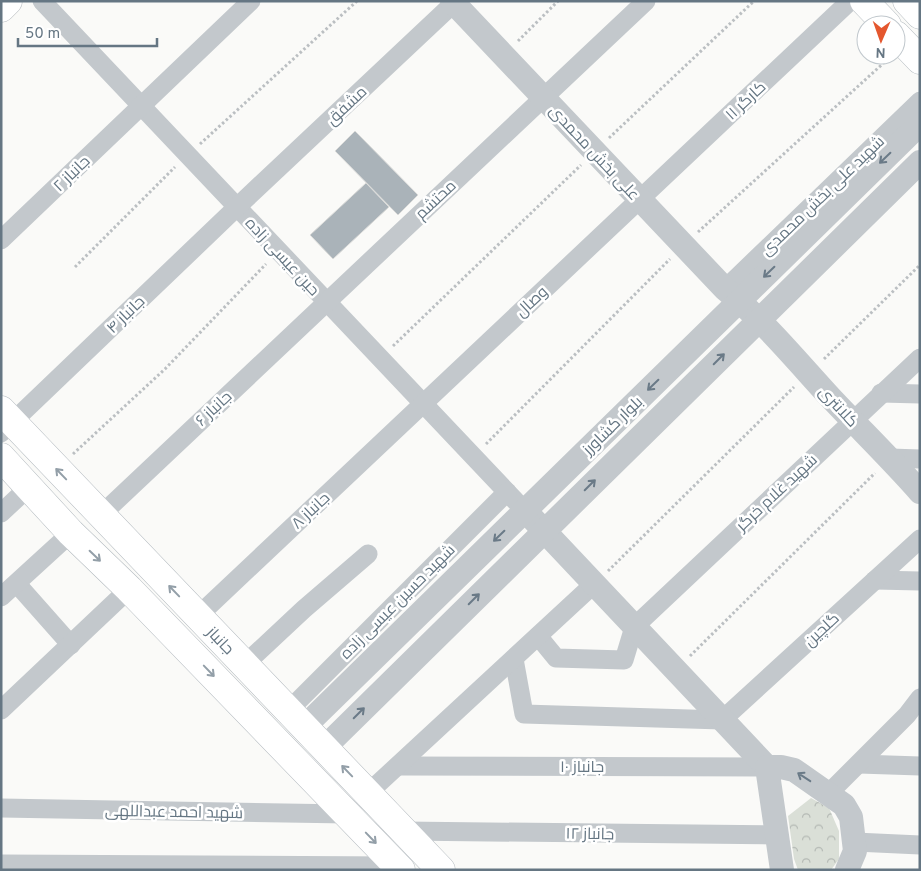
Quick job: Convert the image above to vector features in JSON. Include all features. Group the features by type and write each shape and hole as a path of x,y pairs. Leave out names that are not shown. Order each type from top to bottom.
{"main road":[{"path":"1,8 8,1"},
{"path":"864,1 877,15"},
{"path":"907,1 920,15"},
{"path":"906,45 920,60"},
{"name":"جانباز","path":"5,422 57,469 441,870"},
{"name":"جانباز","path":"1,457 30,486 71,533 129,589 399,868"},
{"path":"283,748 296,719"},
{"path":"304,770 324,748"}],"street":[{"name":"حین عیسی زاده","path":"42,1 525,511"},
{"name":"جانباز ۲","path":"1,240 251,1"},
{"name":"محتشم","path":"326,302 646,1"},
{"name":"کارگر ۱۱","path":"640,199 850,1"},
{"name":"علی بخش محمدی","path":"454,2 595,152 758,320"},
{"name":"مشفق","path":"237,207 454,2"},
{"name":"شهید علی بخش محمدی","path":"732,295 920,101"},
{"name":"بلوار کشاورز","path":"296,719 525,511 732,295 920,124"},
{"name":"بلوار کشاورز","path":"324,748 920,162"},
{"name":"وصال","path":"423,404 640,199"},
{"name":"جانباز ۴","path":"5,422 237,207"},
{"name":"جانباز ۶","path":"100,514 326,302"},
{"name":"کلانتری","path":"758,320 920,492"},
{"name":"شهید غلام خرگر","path":"634,626 920,358"},
{"path":"881,393 920,394"},
{"name":"جانباز ۸","path":"198,616 423,404"},
{"path":"890,458 920,459"},
{"path":"1,513 30,486"},
{"name":"شهید حسین عیسی زاده","path":"296,719 506,492"},
{"path":"525,511 767,767 782,870"},
{"path":"1,598 71,533"},
{"name":"گلچین","path":"722,720 920,539"},
{"path":"244,665 368,554"},
{"path":"875,580 920,581"},
{"path":"17,584 71,645"},
{"path":"368,793 594,584"},
{"path":"1,710 129,589"},
{"path":"538,636 556,658 624,660 634,626"},
{"path":"514,659 524,714 722,720"},
{"path":"829,793 913,715 920,698"},
{"path":"859,764 920,766"},
{"name":"جانباز ۱۰","path":"398,766 767,767"},
{"path":"767,767 781,767 794,770 844,805 851,817 856,851 847,870"},
{"name":"شهید احمد عبداللهی","path":"1,808 347,814"},
{"name":"جانباز ۱۲","path":"404,831 777,835"},
{"path":"855,842 920,845"},
{"path":"1,864 399,868"}],"path":[{"path":"75,267 188,155 357,1"},
{"path":"504,56 558,1"},
{"path":"380,358 754,1"},
{"path":"57,469 165,369 279,251"},
{"path":"594,584 920,265"},
{"path":"676,670 890,458"}],"green space":[{"path":"811,798 829,808 839,831 839,859 831,870 798,870 794,859 788,816"}],"building":[{"path":"355,131 418,195 398,215 335,151"},
{"path":"366,183 389,207 333,259 310,235"}]}
